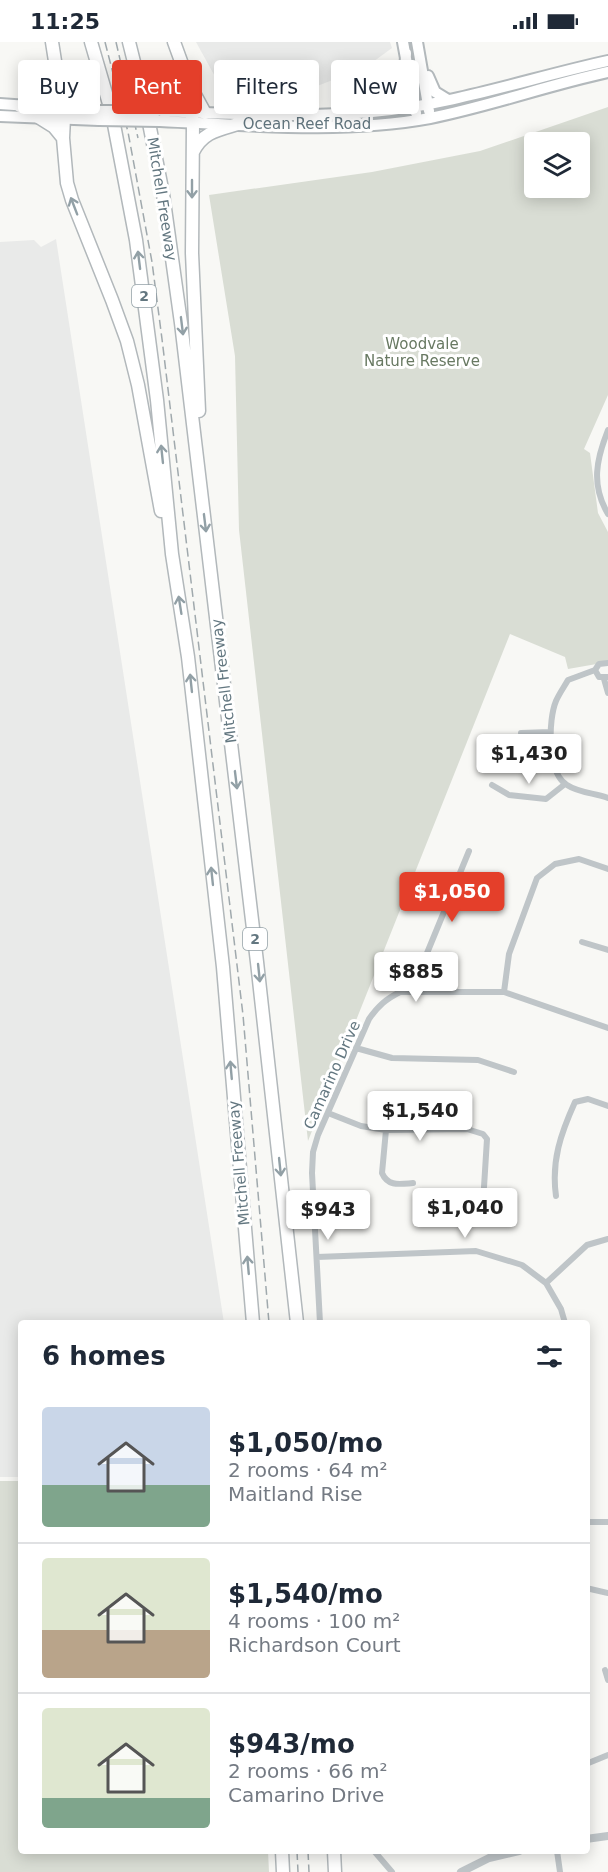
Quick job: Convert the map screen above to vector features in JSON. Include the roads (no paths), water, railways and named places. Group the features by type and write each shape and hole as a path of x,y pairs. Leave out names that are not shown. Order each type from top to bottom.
{"highway":[{"path":"52,42 55,60"},
{"name":"Mitchell Freeway","path":"91,42 112,114 136,240 157,400 172,554 188,657 221,956 253,1320"},
{"name":"Mitchell Freeway","path":"129,42 148,118 163,194 197,450 297,1320"},
{"path":"174,42 180,60"},
{"path":"202,108 206,112"},
{"path":"63,114 67,183 112,300 132,363 172,554"},
{"path":"192,114 192,253 199,412 197,450"},
{"path":"38,117 54,127 63,138"},
{"path":"193,154 197,144 209,132 238,124"},
{"path":"282,1854 283,1872"},
{"path":"334,1854 335,1872"}],"main road":[{"path":"418,46 432,87 448,100"},
{"path":"418,46 430,118"},
{"name":"Ocean Reef Road","path":"419,106 608,61"},
{"name":"Ocean Reef Road","path":"80,114 193,117 238,124 301,126 418,120 608,72"},
{"name":"Ocean Reef Road","path":"0,104 18,106"},
{"name":"Ocean Reef Road","path":"193,117 206,112 272,115 331,114"},
{"name":"Ocean Reef Road","path":"0,116 38,117 57,114"},
{"path":"417,114 418,120"}],"street":[{"path":"608,430 598,455 596,472 603,505 608,514"},
{"path":"608,663 599,664 595,670 568,680 555,702 549,732 556,772 565,784 608,798"},
{"path":"595,670 597,676 606,678 608,693"},
{"path":"521,733 549,732"},
{"path":"492,785 508,795 546,799 565,784"},
{"path":"421,991 425,958 469,851"},
{"path":"504,992 509,954 537,878 555,864 579,859 608,869"},
{"path":"582,942 608,950"},
{"name":"Camarino Drive","path":"320,1320 312,1160 316,1139 369,1019 377,1007 387,998 400,992 504,992 608,1028"},
{"path":"356,1048 392,1058 478,1060 514,1072"},
{"path":"556,1196 553,1176 560,1135 575,1102 588,1099 608,1106"},
{"path":"328,1113 361,1126 386,1130 467,1129 483,1134 488,1139 484,1187"},
{"path":"386,1130 382,1173 384,1178 388,1183 413,1183"},
{"path":"546,1283 587,1245 608,1239"},
{"path":"316,1257 476,1251 522,1265 546,1283 565,1320"},
{"path":"590,1522 608,1522"},
{"path":"590,1589 608,1593"},
{"path":"605,1670 608,1680"},
{"path":"590,1762 608,1755"},
{"path":"590,1838 608,1836"},
{"path":"377,1854 392,1872"},
{"path":"557,1854 560,1872"},
{"path":"466,1871 488,1855"}],"railway":[{"path":"105,42 128,132 152,262 162,339 243,1015 269,1320"},
{"path":"116,42 138,138"},
{"path":"297,1854 298,1872"},
{"path":"308,1854 309,1872"}],"park label":[{"name":"Woodvale Nature Reserve","path":"422,352"}]}
